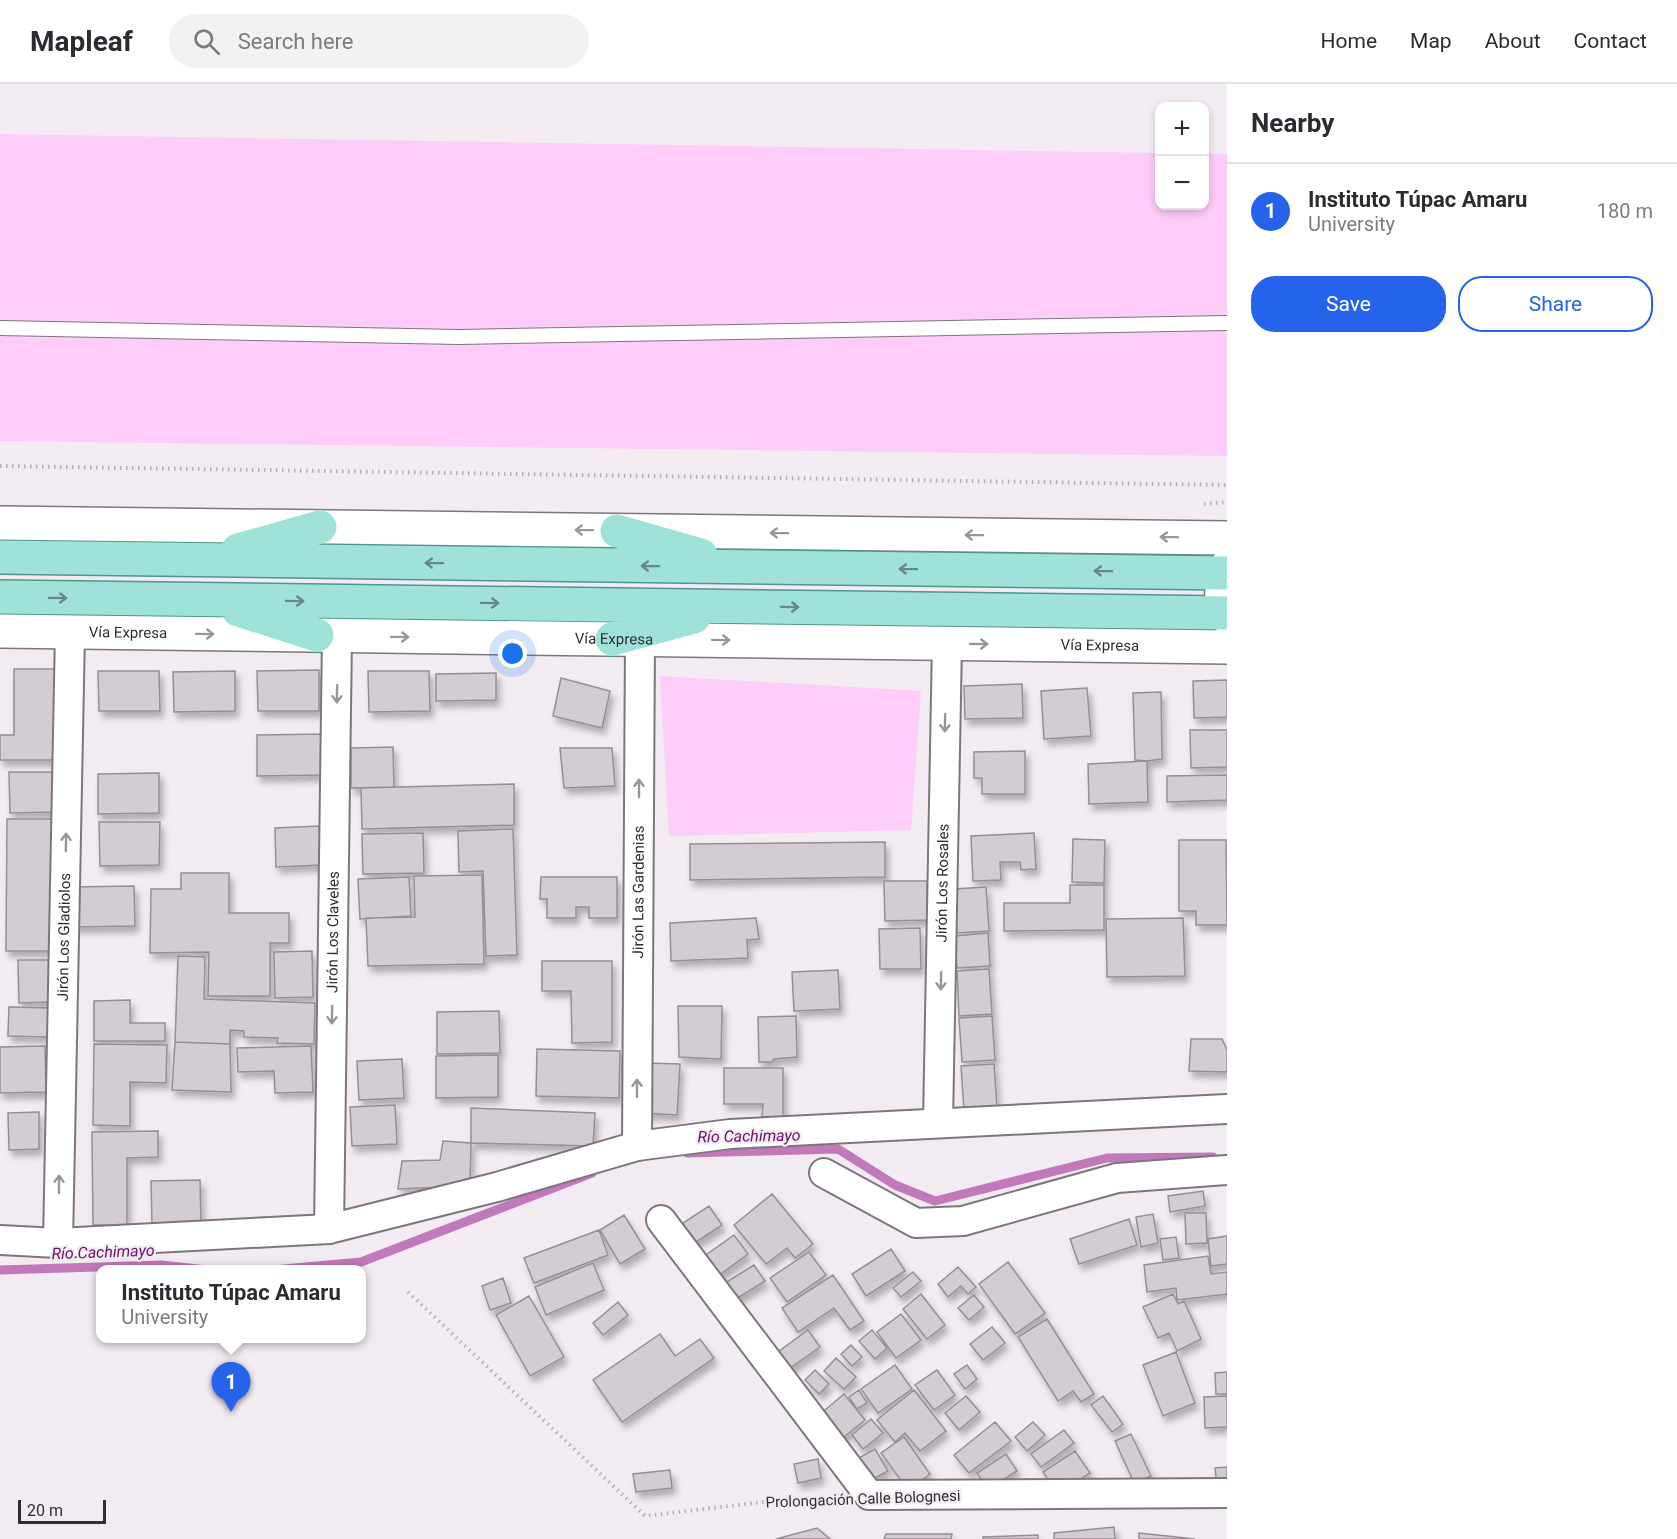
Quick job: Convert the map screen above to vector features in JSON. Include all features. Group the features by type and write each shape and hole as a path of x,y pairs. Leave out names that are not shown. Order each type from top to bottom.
{"main road":[{"path":"0,523 1227,538"},
{"path":"204,560 320,527"},
{"path":"617,531 740,567"},
{"path":"0,558 1226,570 1222,593 1226,614 0,597"},
{"path":"205,600 327,635"},
{"path":"626,639 734,606"},
{"name":"Vía Expresa","path":"0,631 1227,647"}],"street":[{"name":"Jirón Los Gladiolos","path":"58,1243 70,632"},
{"name":"Jirón Los Claveles","path":"327,635 329,1229"},
{"name":"Jirón Las Gardenias","path":"626,639 637,1146"},
{"name":"Jirón Los Rosales","path":"938,1123 946,643"},
{"path":"0,1240 58,1243 329,1229 497,1187 637,1146 730,1134 1227,1109"},
{"path":"824,1173 916,1223 963,1221 1117,1178 1227,1170"},
{"path":"661,1220 869,1495"},
{"name":"Prolongación Calle Bolognesi","path":"869,1495 1227,1493"}],"lane":[{"path":"0,328 459,337 1227,323"}],"path":[{"path":"0,466 1227,485"},
{"name":"Prolongación Calle Bolognesi","path":"408,1292 645,1516 788,1499 869,1495"}],"shaded area":[{"path":"0,134 1155,153 1155,210 1209,210 1209,153 1227,154 1227,456 0,441"},
{"path":"660,676 921,691 911,830 669,836"}],"building":[{"path":"14,669 57,669 57,760 0,760 0,735 14,735"},
{"path":"319,670 319,711 258,711 257,671"},
{"path":"98,671 159,671 160,711 99,711"},
{"path":"235,671 235,711 174,712 173,672"},
{"path":"368,671 429,671 430,711 369,712"},
{"path":"496,673 496,700 436,701 436,674"},
{"path":"561,678 610,691 602,728 553,716"},
{"path":"1227,680 1227,717 1194,718 1193,681"},
{"path":"1022,684 1023,718 965,719 964,686"},
{"path":"1087,688 1091,736 1044,739 1041,691"},
{"path":"1161,692 1162,759 1135,760 1133,693"},
{"path":"1190,730 1227,730 1227,767 1191,768"},
{"path":"328,734 328,775 257,776 257,735"},
{"path":"393,747 394,787 351,788 351,748"},
{"path":"560,748 612,748 615,786 564,788"},
{"path":"1025,751 1025,794 982,794 982,778 974,778 974,752"},
{"path":"1147,761 1148,802 1089,804 1088,764"},
{"path":"9,772 55,772 56,812 10,813"},
{"path":"159,773 159,813 98,814 98,774"},
{"path":"1227,775 1227,800 1167,802 1167,776"},
{"path":"514,784 514,825 362,829 361,788"},
{"path":"7,819 53,819 52,951 6,951"},
{"path":"99,822 160,822 159,865 100,866"},
{"path":"319,826 322,865 276,867 275,828"},
{"path":"513,829 517,955 486,956 483,871 459,872 458,831"},
{"path":"423,833 424,873 363,874 362,834"},
{"path":"1034,833 1036,869 1021,870 1020,862 1000,862 1001,880 973,881 971,836"},
{"path":"1073,839 1105,840 1104,883 1072,882"},
{"path":"1179,840 1226,840 1227,925 1196,925 1196,911 1179,911"},
{"path":"885,842 885,877 690,880 690,844"},
{"path":"181,873 229,873 229,913 289,913 289,943 270,943 270,996 208,996 209,952 150,953 151,889 181,889"},
{"path":"482,875 484,964 368,966 366,918 415,917 414,876"},
{"path":"409,877 411,916 360,919 358,879"},
{"path":"541,877 617,877 617,918 589,918 589,907 576,907 576,918 547,918 547,899 540,899"},
{"path":"884,881 927,881 928,920 885,921"},
{"path":"1070,885 1104,885 1104,930 1004,931 1004,903 1070,903"},
{"path":"134,886 135,926 74,927 73,887"},
{"path":"986,887 989,931 956,933 953,889"},
{"path":"756,918 759,939 747,940 748,958 671,961 670,923"},
{"path":"1183,918 1185,976 1107,977 1106,919"},
{"path":"920,928 921,969 880,969 879,929"},
{"path":"988,933 990,966 957,968 954,936"},
{"path":"312,951 313,997 275,998 274,952"},
{"path":"178,956 205,957 204,999 315,1003 314,1044 277,1043 278,1038 244,1037 244,1031 230,1030 230,1044 175,1042"},
{"path":"18,960 51,960 51,1002 19,1003"},
{"path":"542,961 612,961 612,1042 572,1043 571,991 542,991"},
{"path":"989,969 992,1014 959,1016 957,971"},
{"path":"838,970 840,1009 794,1011 792,972"},
{"path":"130,1000 130,1023 165,1023 165,1041 94,1041 94,1001"},
{"path":"678,1006 722,1006 721,1059 679,1057"},
{"path":"9,1007 50,1008 49,1037 8,1036"},
{"path":"499,1011 500,1053 437,1054 437,1012"},
{"path":"796,1016 797,1057 759,1062 758,1017"},
{"path":"992,1016 995,1060 962,1062 959,1018"},
{"path":"1191,1039 1222,1039 1227,1050 1227,1072 1189,1071"},
{"path":"175,1042 230,1044 231,1092 172,1090"},
{"path":"94,1044 167,1045 166,1083 130,1082 130,1126 93,1125"},
{"path":"45,1046 46,1092 0,1093 0,1047"},
{"path":"311,1046 313,1092 275,1093 274,1071 238,1072 237,1048"},
{"path":"537,1049 620,1051 619,1098 536,1096"},
{"path":"498,1055 498,1097 436,1098 436,1056"},
{"path":"402,1059 404,1098 359,1100 357,1061"},
{"path":"647,1063 680,1064 677,1115 643,1113"},
{"path":"994,1064 997,1108 964,1110 961,1066"},
{"path":"724,1068 783,1068 783,1118 762,1117 763,1104 724,1104"},
{"path":"395,1105 397,1144 352,1146 350,1107"},
{"path":"471,1108 595,1113 593,1146 471,1143"},
{"path":"39,1112 39,1149 9,1150 8,1113"},
{"path":"158,1131 158,1157 127,1158 127,1225 93,1225 92,1132"},
{"path":"443,1141 471,1143 470,1186 398,1189 402,1161 440,1160"},
{"path":"200,1180 201,1224 152,1225 151,1181"},
{"path":"1203,1191 1205,1206 1170,1212 1168,1196"},
{"path":"772,1194 813,1244 795,1258 787,1248 766,1264 734,1225"},
{"path":"709,1206 722,1225 687,1248 674,1229"},
{"path":"1185,1213 1206,1213 1207,1243 1186,1244"},
{"path":"1153,1214 1158,1243 1141,1247 1136,1217"},
{"path":"624,1215 645,1249 620,1264 600,1230"},
{"path":"1129,1219 1137,1245 1079,1264 1070,1239"},
{"path":"599,1230 608,1255 534,1283 524,1258"},
{"path":"734,1235 748,1254 710,1282 696,1262"},
{"path":"1227,1236 1227,1264 1211,1266 1208,1239"},
{"path":"1176,1237 1179,1258 1163,1260 1160,1239"},
{"path":"891,1249 905,1271 866,1296 852,1274"},
{"path":"809,1252 826,1275 787,1302 770,1278"},
{"path":"1208,1256 1211,1274 1227,1272 1227,1294 1177,1300 1176,1288 1147,1292 1144,1265"},
{"path":"1008,1262 1045,1313 1015,1334 979,1284"},
{"path":"593,1263 604,1290 546,1315 535,1287"},
{"path":"754,1265 765,1281 728,1304 717,1288"},
{"path":"958,1267 976,1287 968,1294 961,1286 948,1297 938,1284"},
{"path":"913,1272 921,1281 901,1297 893,1288"},
{"path":"833,1275 864,1321 850,1330 834,1308 798,1332 782,1308"},
{"path":"503,1278 511,1303 490,1310 482,1286"},
{"path":"921,1294 945,1325 927,1339 903,1309"},
{"path":"1173,1294 1178,1304 1184,1301 1201,1339 1177,1351 1169,1333 1158,1338 1143,1307"},
{"path":"974,1295 984,1307 969,1320 958,1308"},
{"path":"529,1296 564,1357 530,1376 496,1315"},
{"path":"618,1302 628,1315 603,1335 593,1323"},
{"path":"901,1314 921,1340 896,1358 877,1332"},
{"path":"1047,1319 1094,1394 1081,1402 1073,1391 1058,1401 1018,1337"},
{"path":"992,1327 1005,1343 983,1360 970,1344"},
{"path":"808,1330 820,1347 783,1373 771,1357"},
{"path":"872,1330 887,1348 875,1359 859,1341"},
{"path":"660,1334 675,1356 700,1339 714,1358 622,1422 593,1380"},
{"path":"851,1345 862,1357 852,1366 841,1354"},
{"path":"1176,1352 1195,1403 1163,1416 1143,1365"},
{"path":"836,1358 856,1377 844,1389 824,1371"},
{"path":"895,1365 912,1389 878,1413 861,1389"},
{"path":"967,1365 977,1379 965,1389 954,1374"},
{"path":"815,1370 829,1384 819,1394 805,1380"},
{"path":"937,1370 955,1395 934,1410 915,1385"},
{"path":"1227,1372 1227,1394 1216,1394 1215,1373"},
{"path":"859,1390 867,1403 857,1409 849,1397"},
{"path":"914,1390 946,1431 920,1451 905,1433 895,1442 877,1420"},
{"path":"844,1394 865,1420 834,1445 813,1420"},
{"path":"966,1396 980,1412 959,1430 945,1413"},
{"path":"1103,1396 1123,1424 1112,1432 1091,1405"},
{"path":"1227,1396 1227,1427 1205,1428 1204,1397"},
{"path":"871,1419 883,1433 863,1449 852,1435"},
{"path":"995,1422 1011,1441 969,1473 954,1455"},
{"path":"1033,1422 1045,1435 1027,1451 1015,1437"},
{"path":"1064,1430 1074,1443 1041,1467 1031,1454"},
{"path":"1131,1434 1151,1476 1134,1483 1115,1441"},
{"path":"904,1437 930,1474 908,1490 881,1453"},
{"path":"875,1449 888,1471 868,1482 855,1460"},
{"path":"1075,1451 1090,1473 1057,1494 1043,1472"},
{"path":"1006,1454 1017,1471 988,1489 977,1473"},
{"path":"818,1459 821,1478 798,1483 794,1464"},
{"path":"1227,1467 1227,1492 1218,1493 1215,1468"},
{"path":"670,1470 672,1488 636,1492 633,1474"},
{"path":"1114,1527 1115,1539 1054,1539 1054,1533"},
{"path":"817,1528 830,1539 776,1539"},
{"path":"1139,1533 1195,1539 1139,1539"},
{"path":"886,1534 952,1534 951,1539 884,1539"},
{"path":"1038,1535 1038,1539 983,1539 983,1537"}],"waterway":[{"name":"Río Cachimayo","path":"687,1153 838,1149 895,1185 935,1201 1107,1158 1213,1157"},
{"name":"Río Cachimayo","path":"328,1265 361,1262 592,1173"},
{"name":"Río Cachimayo","path":"0,1270 96,1267"}],"place":[{"name":"Instituto Túpac Amaru","path":"231,1412"}]}
